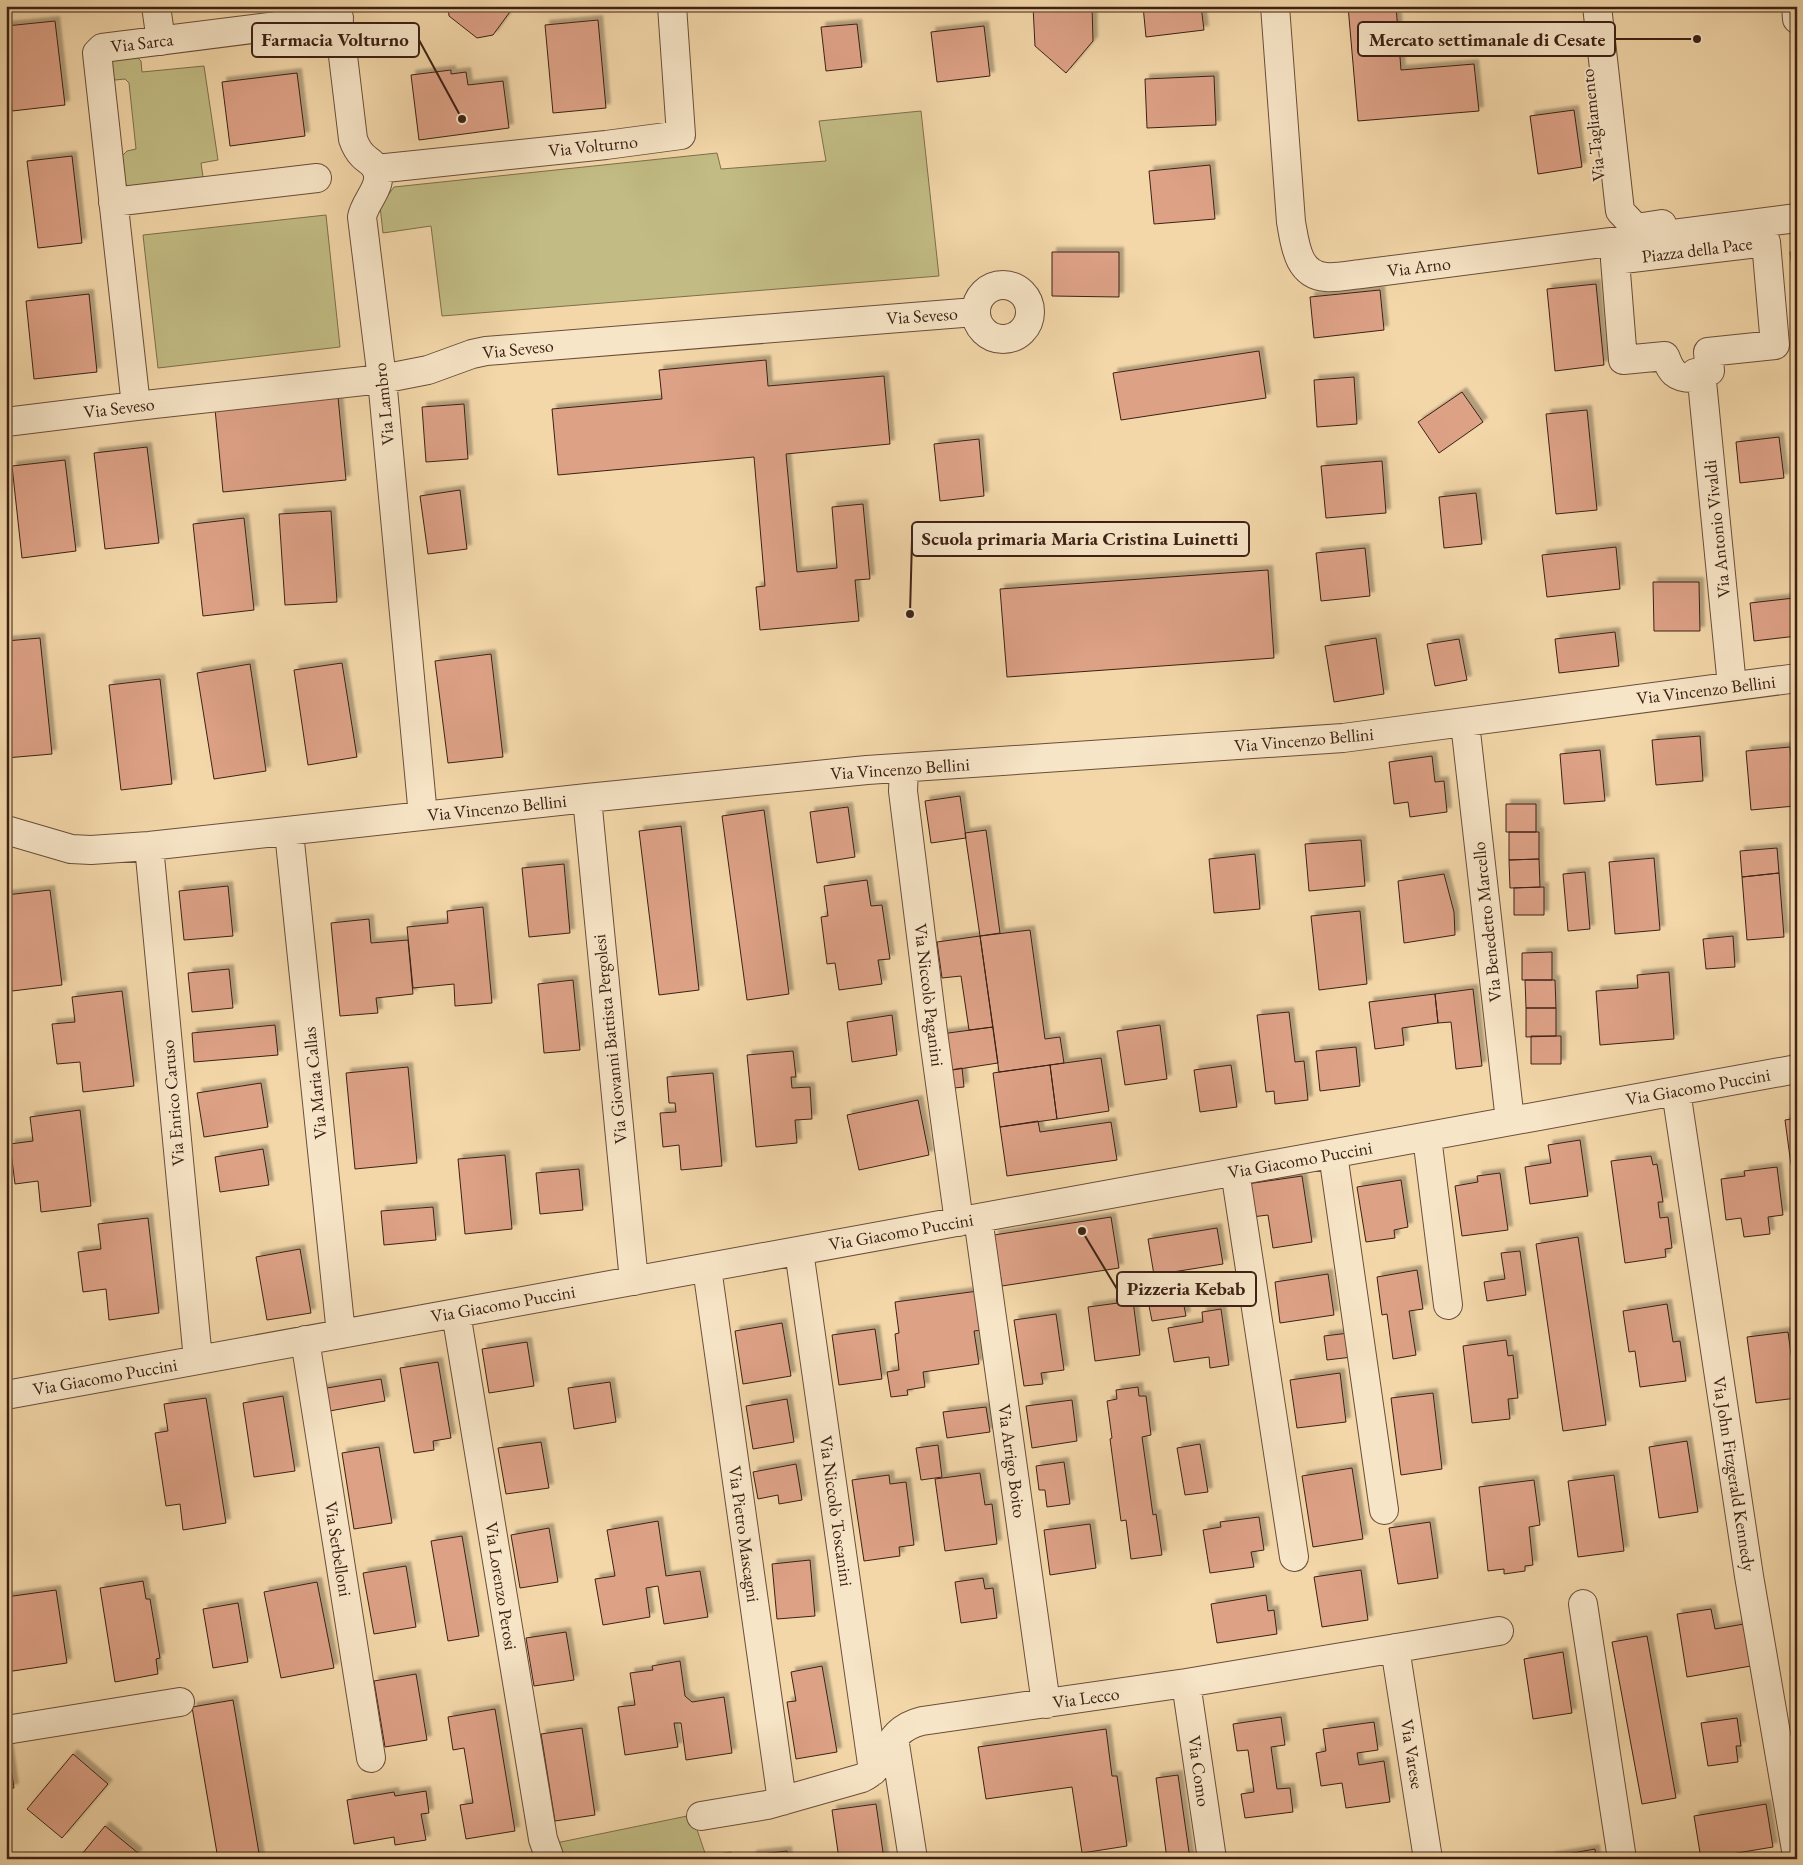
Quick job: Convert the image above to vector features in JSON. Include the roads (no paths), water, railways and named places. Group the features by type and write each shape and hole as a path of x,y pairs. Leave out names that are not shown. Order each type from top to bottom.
{"street":[{"path":"156,6 161,41"},
{"name":"Via Volturno","path":"376,168 606,145 681,135 672,6"},
{"name":"Via Arno","path":"1275,6 1291,222 1296,252 1308,270 1317,275 1326,277 1361,274 1797,218"},
{"name":"Via Tagliamento","path":"1581,6 1606,243"},
{"name":"Piazza della Pace","path":"1597,6 1620,211 1636,228 1790,206 1797,200"},
{"path":"1796,6 1797,19"},
{"path":"338,12 352,140 363,156 376,168"},
{"name":"Via Sarca","path":"136,406 96,53 102,48 161,41 338,12"},
{"name":"Via Lambro","path":"376,168 378,182 364,207 362,217 382,379 423,816"},
{"path":"113,202 318,178"},
{"name":"Piazza della Pace","path":"1766,242 1775,345 1708,352 1710,371 1702,371 1695,373 1693,378 1682,378 1670,370 1665,356 1623,360 1615,260 1766,242"},
{"name":"Via Seveso","path":"6,422 382,379 428,370 486,350 976,312"},
{"name":"Via Antonio Vivaldi","path":"1702,371 1732,686"},
{"name":"Via Vincenzo Bellini","path":"6,830 71,849 91,850 149,846 830,773 1308,741 1465,723 1797,678"},
{"name":"Via Benedetto Marcello","path":"1465,723 1510,1121"},
{"name":"Via Niccolò Paganini","path":"904,768 904,791 909,838 969,1220"},
{"name":"Via Giovanni Battista Pergolesi","path":"587,798 634,1281"},
{"name":"Via Maria Callas","path":"289,832 341,1334"},
{"name":"Via Enrico Caruso","path":"149,846 198,1360"},
{"name":"Via Giacomo Puccini","path":"6,1395 1797,1069"},
{"name":"Via John Fitzgerald Kennedy","path":"1676,1092 1749,1576 1797,1856"},
{"path":"1427,1137 1448,1305"},
{"path":"1334,1154 1384,1510"},
{"path":"1235,1171 1294,1558"},
{"name":"Via Arrigo Boito","path":"969,1220 1046,1704"},
{"name":"Via Niccolò Toscanini","path":"799,1251 873,1771"},
{"name":"Via Pietro Mascagni","path":"707,1268 782,1801"},
{"name":"Via Lorenzo Perosi","path":"456,1313 543,1838 550,1859"},
{"name":"Via Serbelloni","path":"305,1340 371,1758"},
{"path":"1583,1604 1622,1859"},
{"name":"Via Lecco","path":"873,1771 902,1729 922,1721 1186,1683 1499,1630"},
{"name":"Via Varese","path":"1395,1648 1428,1859"},
{"name":"Via Como","path":"1186,1683 1212,1859"},
{"path":"6,1730 180,1702"},
{"path":"894,1738 913,1859"},
{"path":"701,1816 782,1801 862,1778 873,1771"}],"place":[{"name":"Mercato settimanale di Cesate","path":"1697,39"},
{"name":"Farmacia Volturno","path":"462,119"},
{"name":"Scuola primaria Maria Cristina Luinetti","path":"910,614"},
{"name":"Pizzeria Kebab","path":"1082,1231"}]}
